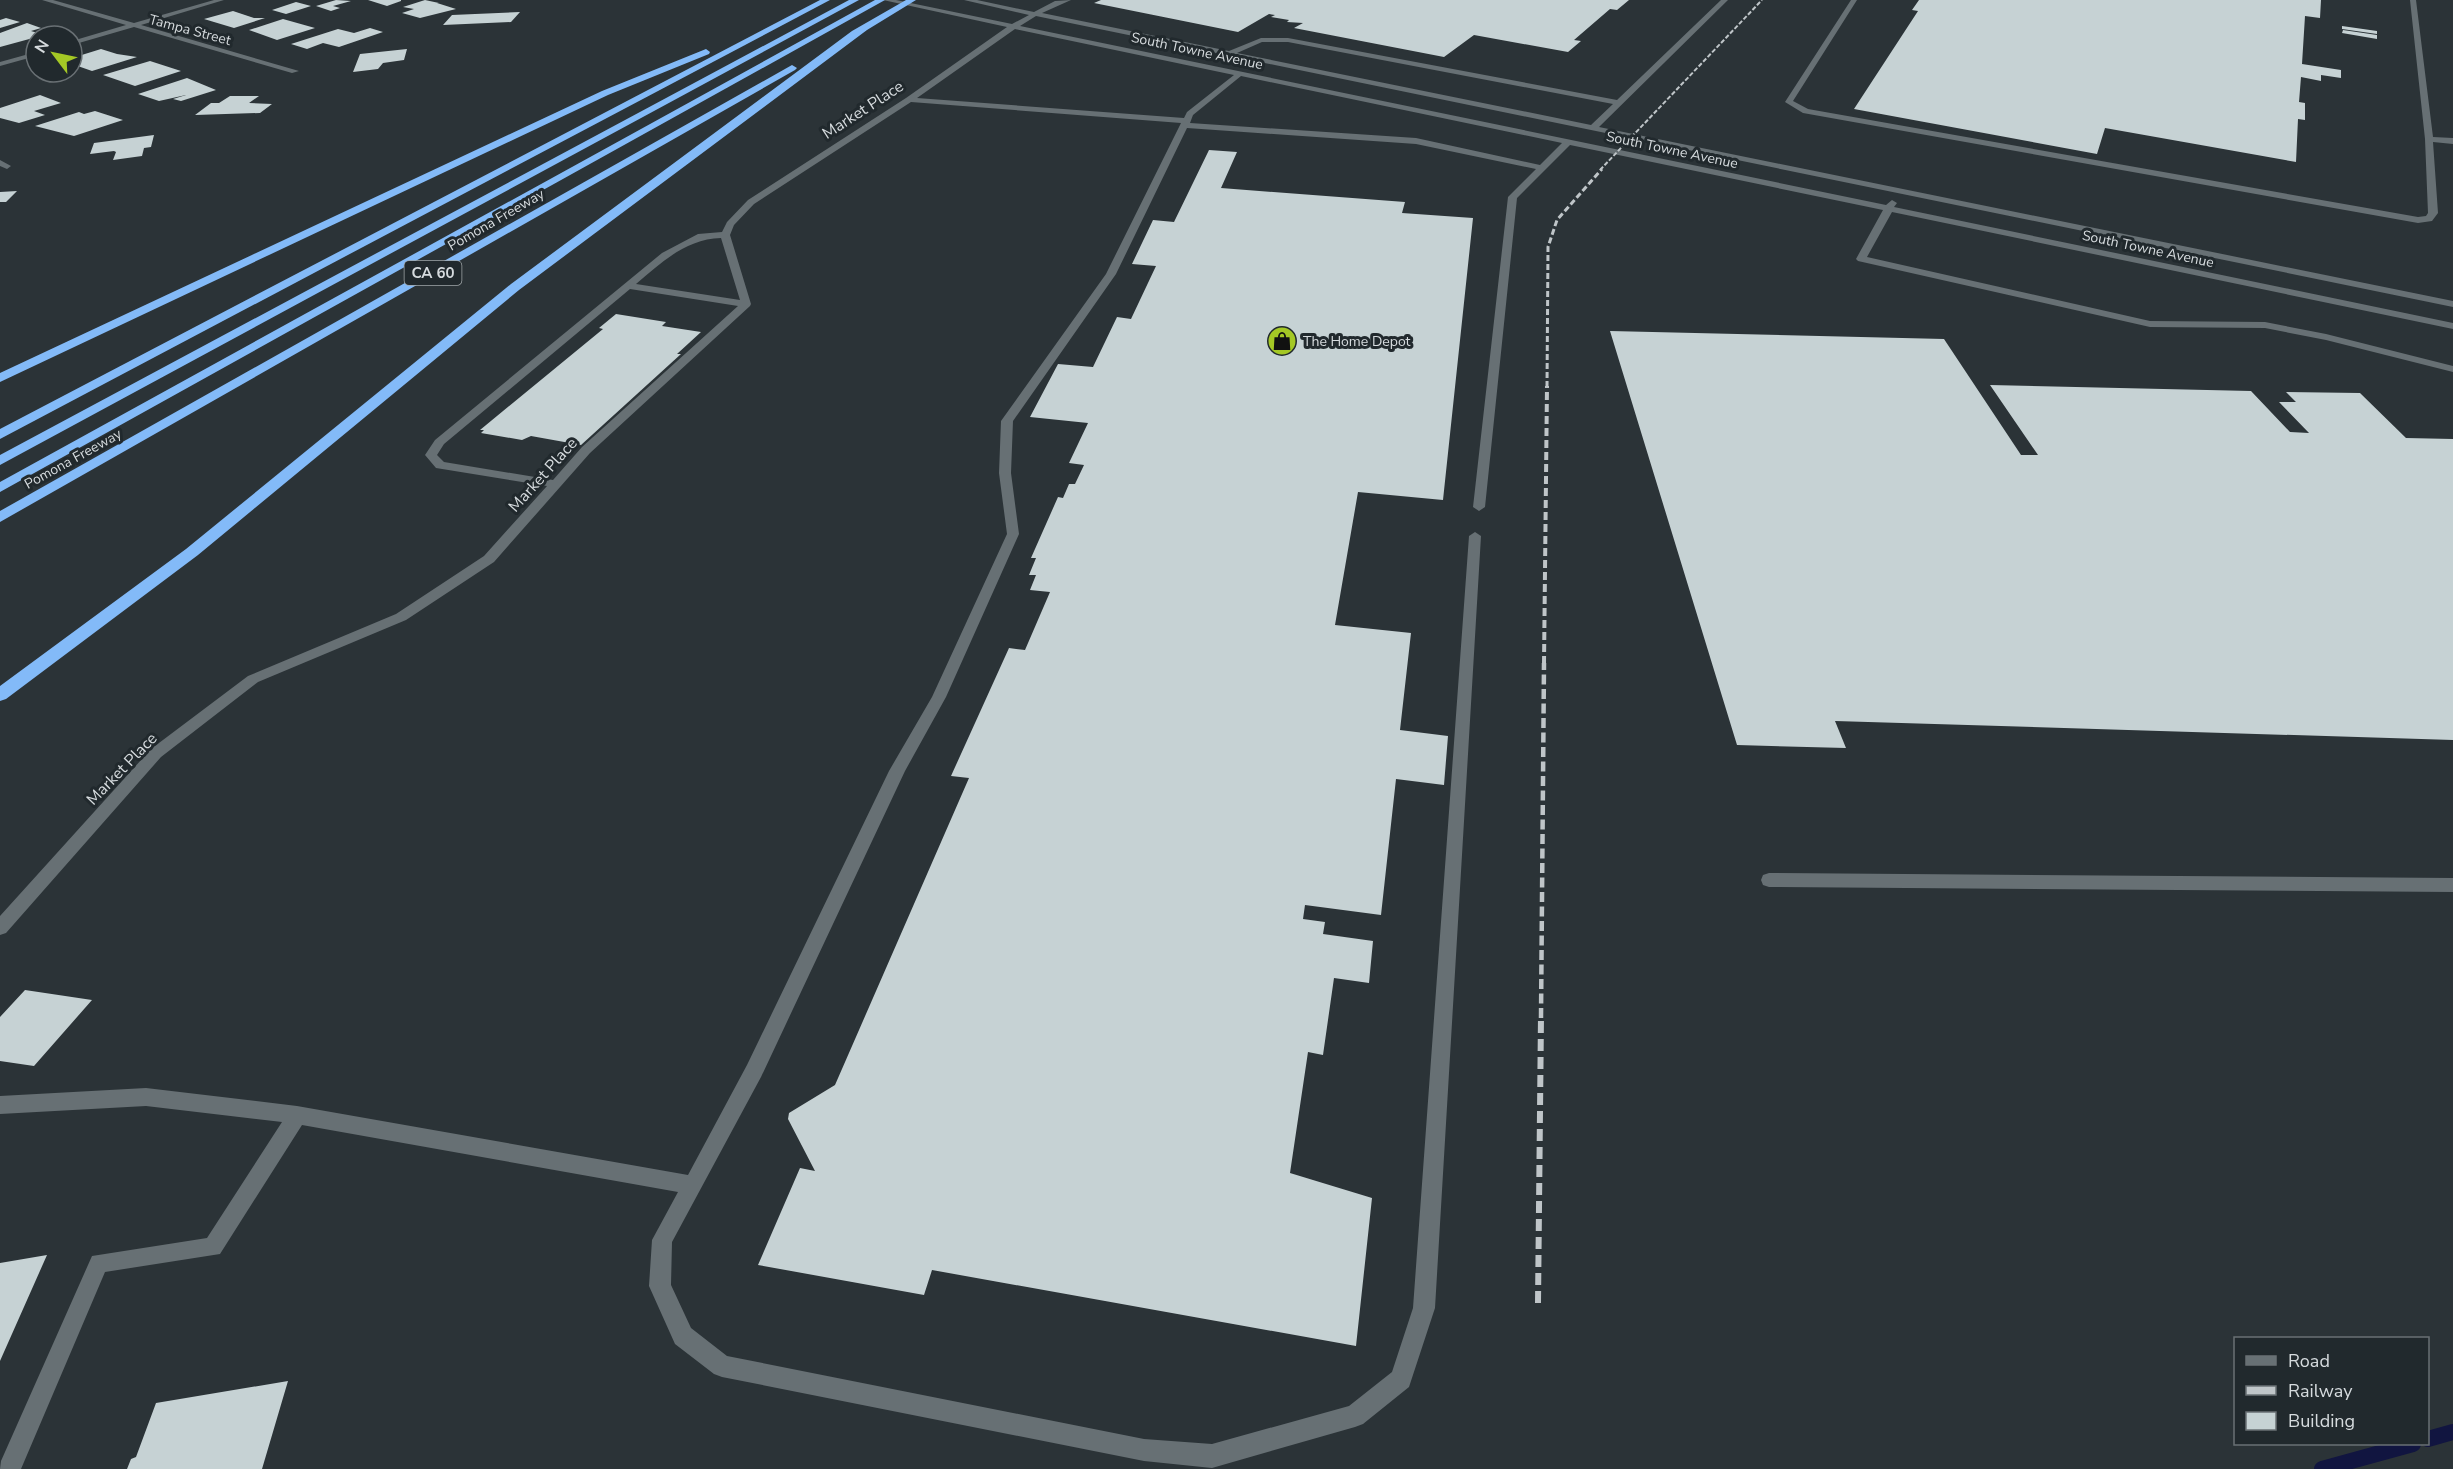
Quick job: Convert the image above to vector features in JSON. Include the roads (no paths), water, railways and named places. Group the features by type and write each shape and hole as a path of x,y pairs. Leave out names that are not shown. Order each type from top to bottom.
{"highway":[{"path":"0,435 826,0"},
{"path":"0,461 855,0"},
{"path":"0,488 881,0"},
{"name":"Pomona Freeway","path":"0,517 912,0"},
{"path":"0,378 605,93 804,11"},
{"path":"0,695 192,552 515,287 865,27"}],"street":[{"name":"Tampa Street","path":"45,0 295,71"},
{"path":"84,40 221,0"},
{"name":"South Towne Avenue","path":"886,0 2453,326"},
{"name":"South Towne Avenue","path":"967,0 2453,304"},
{"path":"1057,1 1068,0"},
{"path":"1593,128 1725,0"},
{"path":"1854,0 1789,102 1794,106 1806,111 2418,220 2429,219 2433,213 2429,139 2413,0"},
{"name":"Market Place","path":"725,235 729,224 751,202 909,100 1014,26 1038,15 1057,1"},
{"path":"1229,54 1261,40 1288,40 1619,103"},
{"path":"0,64 24,57"},
{"path":"1239,74 1187,120 1111,274 1007,420 1005,473 1013,534 939,697 897,771 754,1071 662,1240 660,1286 683,1336 722,1366 1144,1450 1212,1455 1355,1416 1401,1379 1424,1308 1475,536"},
{"path":"909,100 1187,120 1416,141 1542,168"},
{"path":"2429,139 2453,141"},
{"path":"1479,507 1513,197 1568,142"},
{"path":"1901,191 1887,208 1861,259 2150,324 2265,325 2326,336 2453,369"},
{"path":"557,484 440,465 431,455 439,442 665,255 701,236 725,235 746,304 630,286"},
{"name":"Market Place","path":"0,928 156,753 253,679 400,617 489,559 586,450 746,304"},
{"path":"1769,880 2453,885"},
{"path":"0,1105 146,1097 297,1115 693,1185"},
{"path":"9,1469 99,1263 213,1247 297,1115"}],"waterway":[{"path":"2429,1439 2453,1432"},
{"path":"2322,1469 2409,1445"}],"railway":[{"path":"1600,170 1762,0"},
{"path":"1547,387 1548,247 1557,220 1602,169"},
{"path":"1544,664 1547,386"},
{"path":"1541,1018 1544,663"},
{"path":"1538,1303 1541,1016"}],"place":[{"name":"The Home Depot","path":"1282,341"}]}
